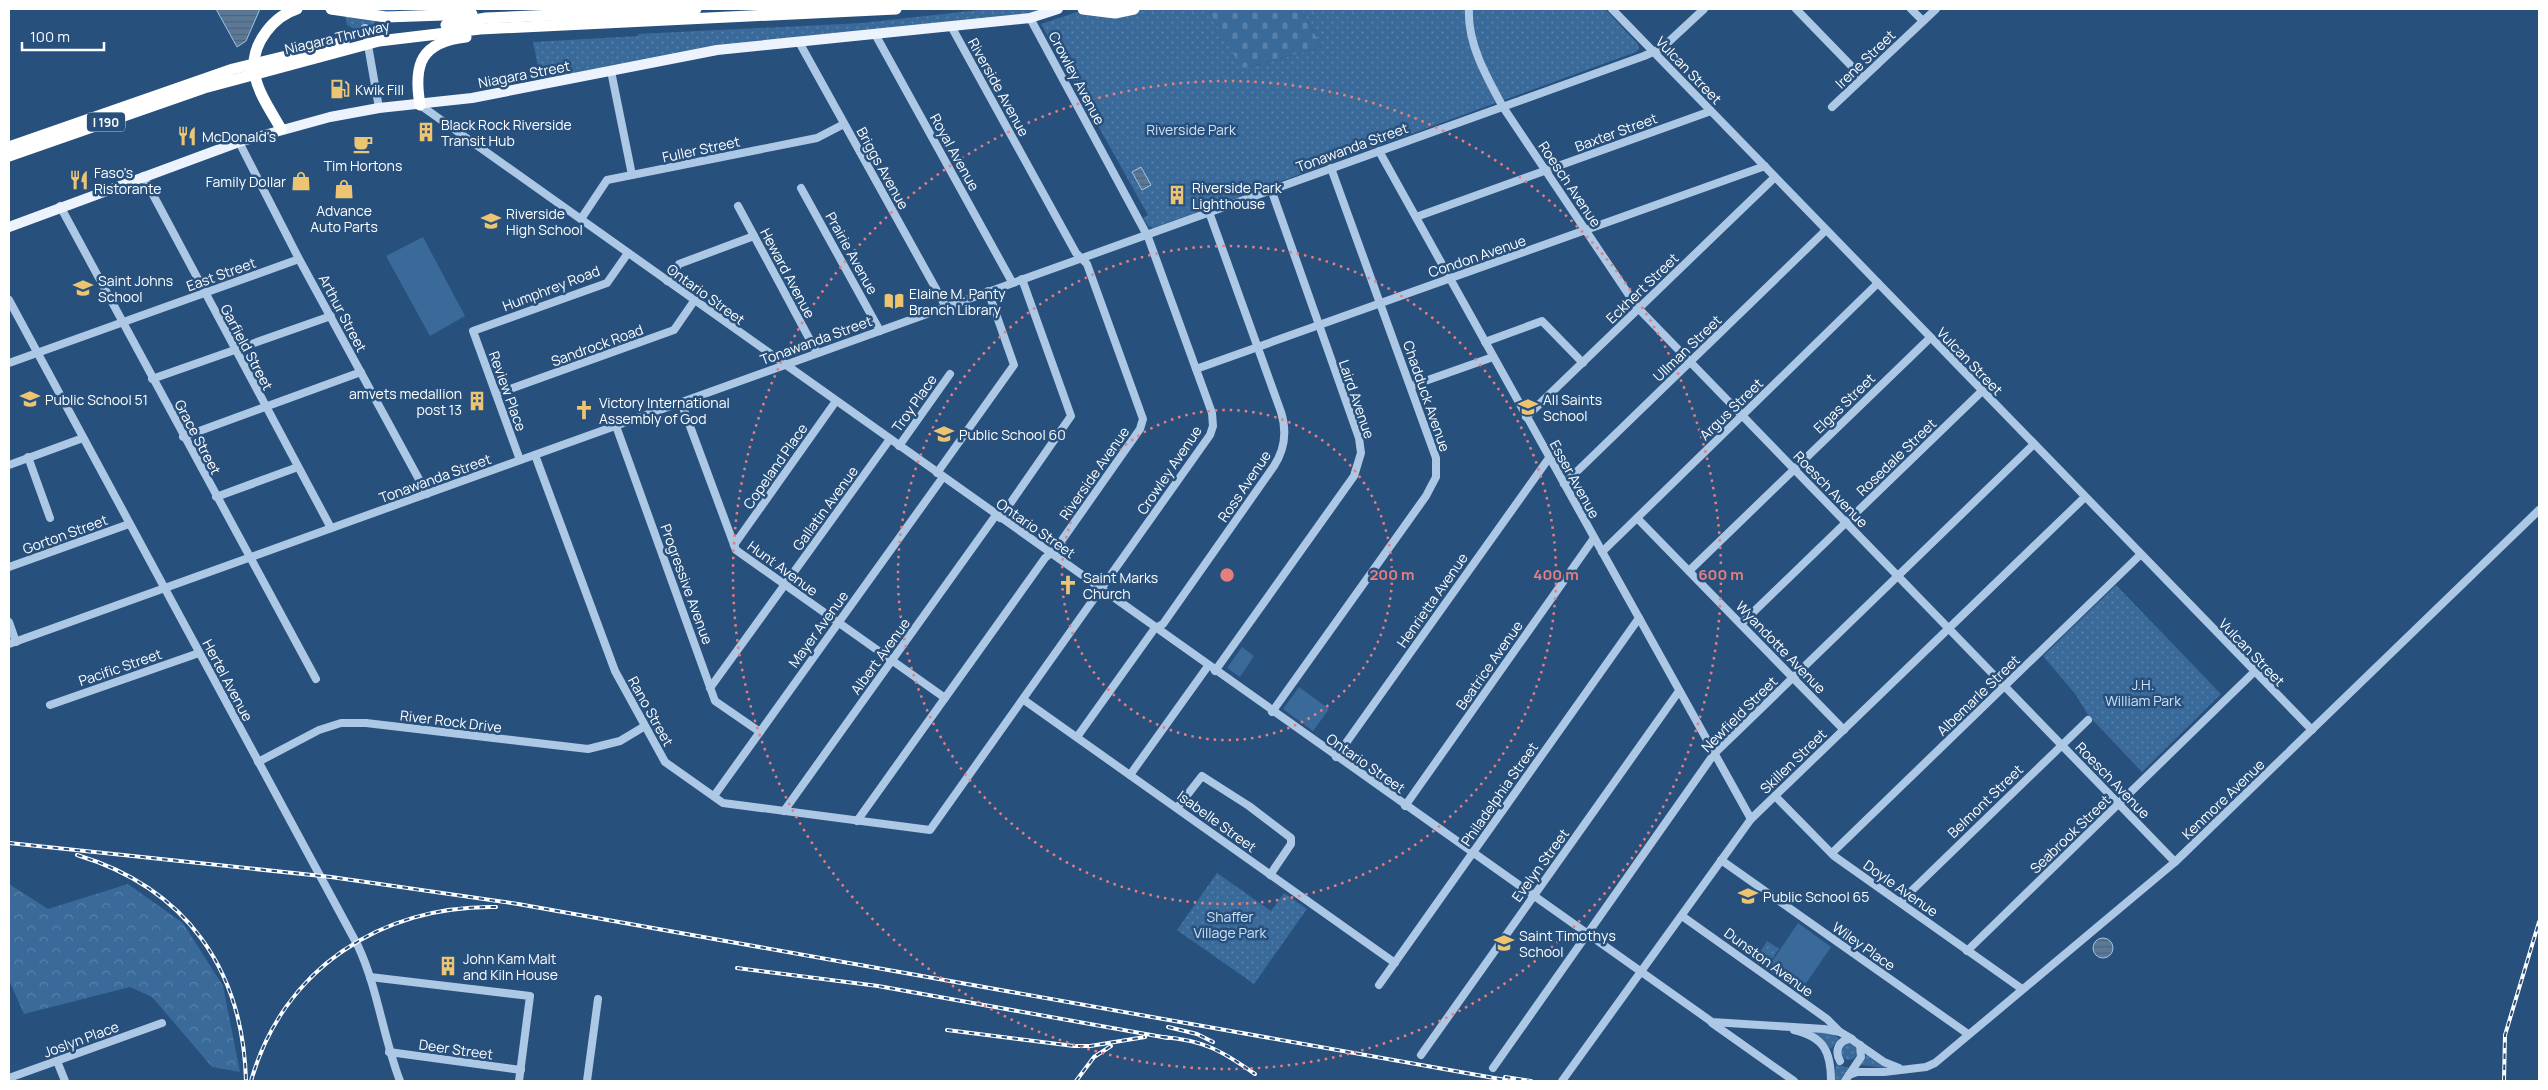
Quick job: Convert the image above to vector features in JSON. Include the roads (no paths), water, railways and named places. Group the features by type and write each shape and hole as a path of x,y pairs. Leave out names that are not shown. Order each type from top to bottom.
{"highway":[{"path":"281,129 258,89 254,60 258,44 268,28 284,15 297,9"},
{"path":"332,9 386,17 477,14 486,18"},
{"name":"Niagara Thruway","path":"9,147 268,64 379,37 486,18 696,9"},
{"name":"Niagara Thruway","path":"379,37 480,28 896,9"},
{"path":"1082,9 1110,13 1134,9"},
{"path":"420,105 417,80 419,65 425,54 439,43 453,39 577,24"},
{"name":"Niagara Thruway","path":"9,156 202,84"}],"main road":[{"name":"Niagara Street","path":"9,227 60,206 240,142 281,129 330,117 379,108 472,98 717,50 1030,18 1058,9"}],"street":[{"name":"Roesch Avenue","path":"1470,9 1469,18 1476,48 1486,74 1503,107 1638,309 2175,862"},
{"name":"Vulcan Street","path":"1612,9 2140,555 2312,730"},
{"name":"Tonawanda Street","path":"12,643 1654,52 1662,48 1702,9"},
{"path":"1796,9 1863,78"},
{"path":"1910,9 1922,21"},
{"name":"Irene Street","path":"1832,107 1936,9"},
{"name":"Crowley Avenue","path":"913,828 930,830 1102,590 1210,435 1213,426 1212,413 1147,234 1030,18"},
{"name":"Riverside Avenue","path":"857,821 1140,430 1143,420 1087,264 1076,253 951,26"},
{"path":"365,28 379,108"},
{"name":"Royal Avenue","path":"875,34 1012,282"},
{"name":"Briggs Avenue","path":"799,42 946,307"},
{"path":"611,71 632,176"},
{"name":"Ontario Street","path":"420,105 1532,897 1794,1081"},
{"name":"Baxter Street","path":"1416,217 1711,111"},
{"name":"Fuller Street","path":"581,219 607,180 817,138 844,124"},
{"name":"Arthur Street","path":"240,142 300,259 427,494"},
{"name":"Esser Avenue","path":"1379,151 1751,819"},
{"name":"Condon Avenue","path":"1196,369 1765,166"},
{"name":"Chadduck Avenue","path":"1272,712 1434,482 1436,458 1331,168"},
{"name":"Garfield Street","path":"144,176 331,528"},
{"name":"Eckhert Street","path":"1526,417 1774,176"},
{"name":"Prairie Avenue","path":"801,188 880,331"},
{"name":"Laird Avenue","path":"1215,671 1354,476 1360,462 1359,438 1271,190"},
{"name":"Grace Street","path":"60,206 183,437 316,679"},
{"name":"Heward Avenue","path":"738,206 817,353"},
{"name":"Ross Avenue","path":"1077,737 1155,628 1163,624 1282,452 1285,437 1284,420 1209,212"},
{"name":"Ullman Street","path":"1564,484 1826,230"},
{"path":"667,281 679,264 754,236"},
{"name":"Humphrey Road","path":"473,331 607,283 628,253"},
{"name":"East Street","path":"9,362 300,259"},
{"path":"998,516 1071,416 1022,279"},
{"name":"Argus Street","path":"1602,552 1878,284"},
{"name":"Mayer Avenue","path":"714,796 838,622 1014,365 988,291"},
{"name":"Hertel Avenue","path":"9,301 358,946 370,977 389,1052 400,1081"},
{"name":"Sandrock Road","path":"496,394 674,330 694,301"},
{"path":"152,379 331,316"},
{"path":"1485,342 1542,321 1583,363"},
{"name":"Review Place","path":"473,331 520,460"},
{"name":"Elgas Street","path":"1689,571 1930,338"},
{"path":"1411,386 1493,357"},
{"path":"183,437 361,372"},
{"name":"Troy Place","path":"899,446 950,374"},
{"name":"Rosedale Street","path":"1741,624 1982,391"},
{"name":"Copeland Place","path":"734,545 836,401"},
{"name":"Hunt Avenue","path":"681,402 736,550 945,698"},
{"name":"Progressive Avenue","path":"616,426 715,701 760,732"},
{"path":"9,464 83,438"},
{"name":"Gallatin Avenue","path":"710,688 890,439"},
{"name":"Newfield Street","path":"1493,1068 1714,754 2034,444"},
{"name":"Rano Street","path":"535,455 612,665 665,762 723,803 913,828"},
{"path":"28,458 50,518"},
{"name":"Henrietta Avenue","path":"1336,757 1549,458"},
{"path":"216,497 298,467"},
{"name":"Skillen Street","path":"1562,1081 1751,819 2085,497"},
{"name":"Kenmore Avenue","path":"1853,1071 1884,1072 1899,1068 1926,1067 1935,1063 2175,862 2539,510"},
{"name":"Albert Avenue","path":"784,811 998,516"},
{"name":"Wyandotte Avenue","path":"1637,518 1844,730"},
{"name":"Gorton Street","path":"9,567 129,524"},
{"name":"Beatrice Avenue","path":"1406,806 1594,538"},
{"name":"Albemarle Street","path":"1832,854 2140,555"},
{"name":"Philadelphia Street","path":"1379,985 1639,618"},
{"path":"9,622 12,643"},
{"name":"Pacific Street","path":"50,705 199,653"},
{"path":"1130,775 1208,666"},
{"name":"Seabrook Street","path":"1967,951 2254,672"},
{"name":"Evelyn Street","path":"1421,1055 1679,690"},
{"name":"Isabelle Street","path":"1024,700 1395,963"},
{"name":"Belmont Street","path":"1900,902 2088,720"},
{"name":"River Rock Drive","path":"258,762 319,730 341,723 366,723 588,749 610,745 645,726"},
{"path":"1177,808 1202,776 1249,806 1290,836 1292,841 1270,875"},
{"name":"Doyle Avenue","path":"1775,796 1832,854 2022,989"},
{"name":"Wiley Place","path":"1721,860 1968,1034"},
{"name":"Dunston Avenue","path":"1682,916 1826,1019 1840,1032"},
{"path":"370,977 530,996 519,1081"},
{"path":"588,1081 598,999"},
{"path":"1712,1022 1824,1028 1840,1032 1860,1045 1862,1053 1853,1071 1812,1036 1775,1026"},
{"name":"Joslyn Place","path":"9,1078 162,1023"},
{"path":"1832,1081 1832,1066 1837,1048 1844,1040 1852,1040"},
{"name":"Kenmore Avenue","path":"1860,1045 1884,1062 1899,1068"},
{"name":"Deer Street","path":"389,1052 520,1070"},
{"path":"57,1061 65,1081"}],"railway":[{"path":"9,843 331,877 518,904 1511,1081"},
{"path":"77,855 115,870 149,888 178,911 201,938 220,969 234,1003 242,1040 246,1081"},
{"path":"251,1081 266,1041 287,1006 312,976 342,951 376,932 414,918 454,909 496,907"},
{"path":"2504,1081 2505,1035 2539,922"},
{"path":"737,968 878,986 1168,1038"},
{"path":"1168,1027 1197,1034 1213,1042"},
{"path":"947,1030 1074,1046 1090,1046 1145,1037"},
{"path":"1162,1037 1190,1041 1212,1048 1255,1074"},
{"path":"1076,1081 1094,1057 1111,1046"},
{"path":"1505,1077 1531,1081"}],"place":[{"name":"Kwik Fill","path":"340,89"},
{"name":"Black Rock Riverside Transit Hub","path":"426,132"},
{"name":"McDonald's","path":"187,136"},
{"name":"Tim Hortons","path":"363,144"},
{"name":"Faso's Ristorante","path":"79,180"},
{"name":"Family Dollar","path":"301,181"},
{"name":"Advance Auto Parts","path":"344,189"},
{"name":"Riverside Park Lighthouse","path":"1177,195"},
{"name":"Riverside High School","path":"491,221"},
{"name":"Saint Johns School","path":"83,288"},
{"name":"Elaine M. Panty Branch Library","path":"894,301"},
{"name":"Public School 51","path":"30,399"},
{"name":"amvets medallion post 13","path":"477,401"},
{"name":"All Saints School","path":"1528,407"},
{"name":"Victory International Assembly of God","path":"584,410"},
{"name":"Public School 60","path":"944,434"},
{"name":"Saint Marks Church","path":"1068,585"},
{"name":"Public School 65","path":"1748,896"},
{"name":"Saint Timothys School","path":"1504,943"},
{"name":"John Kam Malt and Kiln House","path":"448,966"}],"park label":[{"name":"Riverside Park","path":"1191,129"},
{"name":"J.H. William Park","path":"2143,692"},
{"name":"Shaffer Village Park","path":"1230,924"}]}
